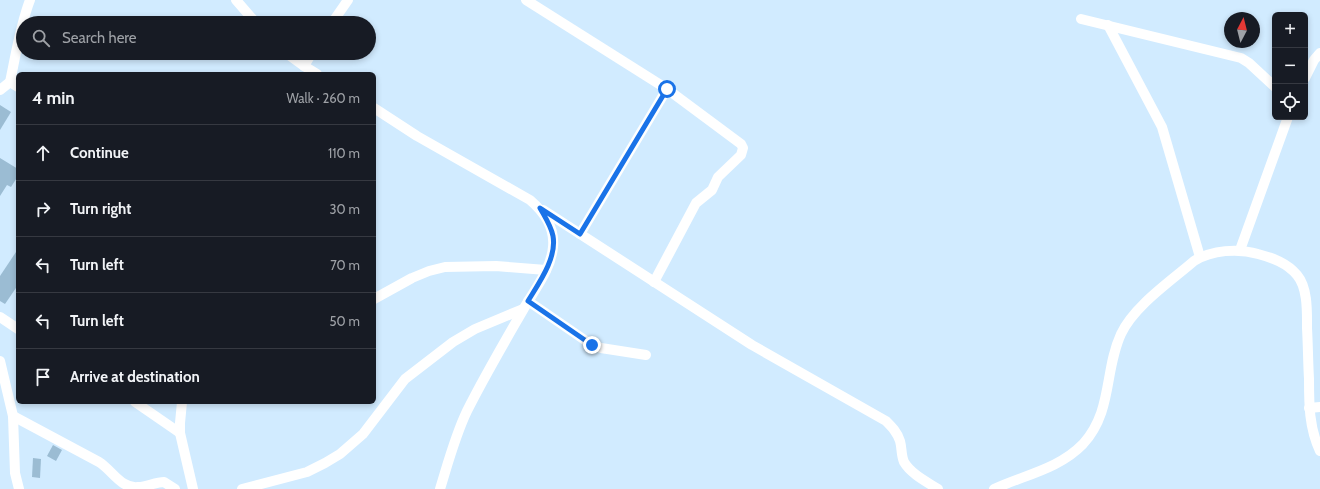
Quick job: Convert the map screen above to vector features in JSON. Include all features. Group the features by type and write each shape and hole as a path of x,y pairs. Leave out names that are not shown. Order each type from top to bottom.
{"street":[{"path":"25,16 30,0"},
{"path":"236,0 250,16"},
{"path":"337,16 348,0"},
{"path":"526,0 667,89 741,144 743,150 741,155 721,172 712,190 696,203 654,282"},
{"path":"1081,18 1241,58 1249,63 1272,84"},
{"path":"1108,25 1162,128 1200,257"},
{"path":"1308,72 1314,60 1320,53"},
{"path":"0,90 14,84 17,60"},
{"path":"296,60 314,72"},
{"path":"304,66 308,60"},
{"path":"580,234 667,89"},
{"path":"376,109 416,136 530,200 654,282 752,344 886,421 896,431 900,442 901,455 905,463 911,470 938,489"},
{"path":"1240,250 1287,120"},
{"path":"440,489 458,432 467,412 525,305 546,270 553,249 553,236 548,222 540,208"},
{"path":"994,489 1037,473 1065,458 1082,444 1096,426 1105,404 1116,348 1122,332 1129,320 1140,307 1200,257 1240,250 1272,258 1288,266 1298,276 1304,289 1307,310 1309,408 1312,431 1320,450"},
{"path":"376,298 412,278 429,271 445,267 496,266 546,270"},
{"path":"525,305 592,345 601,348 646,355"},
{"path":"242,489 307,472 340,454 363,434 404,379 453,342 475,329 525,305"},
{"path":"0,321 16,328"},
{"path":"0,361 13,416 15,473 19,489"},
{"path":"138,404 180,433"},
{"path":"182,404 180,433 192,488"},
{"path":"1309,408 1320,407"},
{"path":"13,416 99,462 110,470 117,478 132,487 140,487 164,482 175,489"}],"building":[{"path":"0,105 11,112 0,130"},
{"path":"0,158 16,168 16,179 11,187 7,185 0,196"},
{"path":"16,252 16,288 5,304 0,301 0,276"},
{"path":"53,445 62,450 56,461 47,456"},
{"path":"33,458 41,459 40,478 32,477"}],"route":[{"path":"592,345 528,301 546,270 553,249 553,236 548,222 540,208 580,234 667,89"}]}
